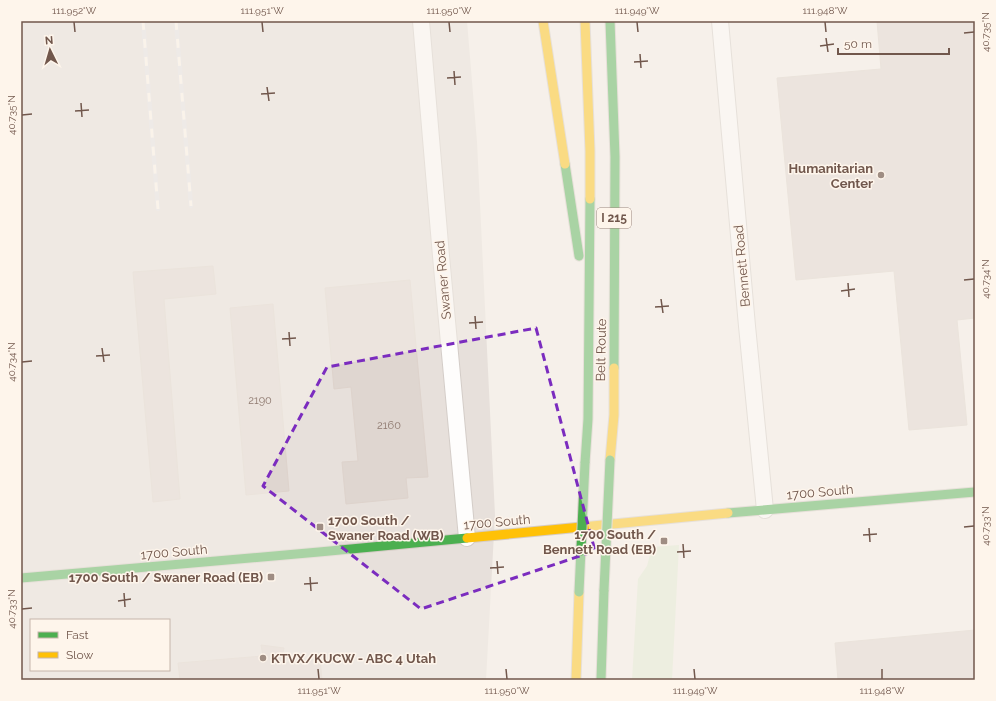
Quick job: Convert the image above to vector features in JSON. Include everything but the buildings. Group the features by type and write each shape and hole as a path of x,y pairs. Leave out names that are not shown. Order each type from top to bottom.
{"main road":[{"path":"544,21 589,326"},
{"name":"Belt Route","path":"576,680 588,419 590,151 585,21"},
{"name":"Belt Route","path":"601,680 610,460 614,415 614,150 610,21"},
{"name":"1700 South","path":"21,578 975,492"}],"street":[{"name":"Swaner Road","path":"422,21 440,249 467,538"},
{"name":"Bennett Road","path":"720,21 765,510"}],"highlighted area":[{"path":"536,328 595,551 421,609 263,486 327,367"}],"shaded area":[{"path":"21,21 467,21 477,142 495,515 486,680 21,680"}],"green space":[{"path":"679,545 672,680 632,680 638,579 647,566 652,547"}],"railway":[{"path":"143,21 158,209"},
{"path":"176,21 191,206"}],"traffic: fast":[{"path":"610,21 615,157 614,368"},
{"path":"565,164 579,256"},
{"path":"585,463 588,419 590,199"},
{"path":"604,590 610,460"},
{"path":"579,592 585,463"},
{"path":"728,513 975,492"},
{"path":"21,578 467,538"},
{"path":"601,680 604,590"}],"traffic: slow":[{"path":"543,21 565,164"},
{"path":"585,21 590,151 590,199"},
{"path":"610,460 614,415 614,368"},
{"path":"467,538 728,513"},
{"path":"576,680 579,592"}],"place":[{"name":"Humanitarian Center","path":"881,175"},
{"name":"1700 South / Swaner Road (WB)","path":"320,527"},
{"name":"1700 South / Bennett Road (EB)","path":"664,541"},
{"name":"1700 South / Swaner Road (EB)","path":"271,577"},
{"name":"KTVX/KUCW - ABC 4 Utah","path":"263,658"}]}
